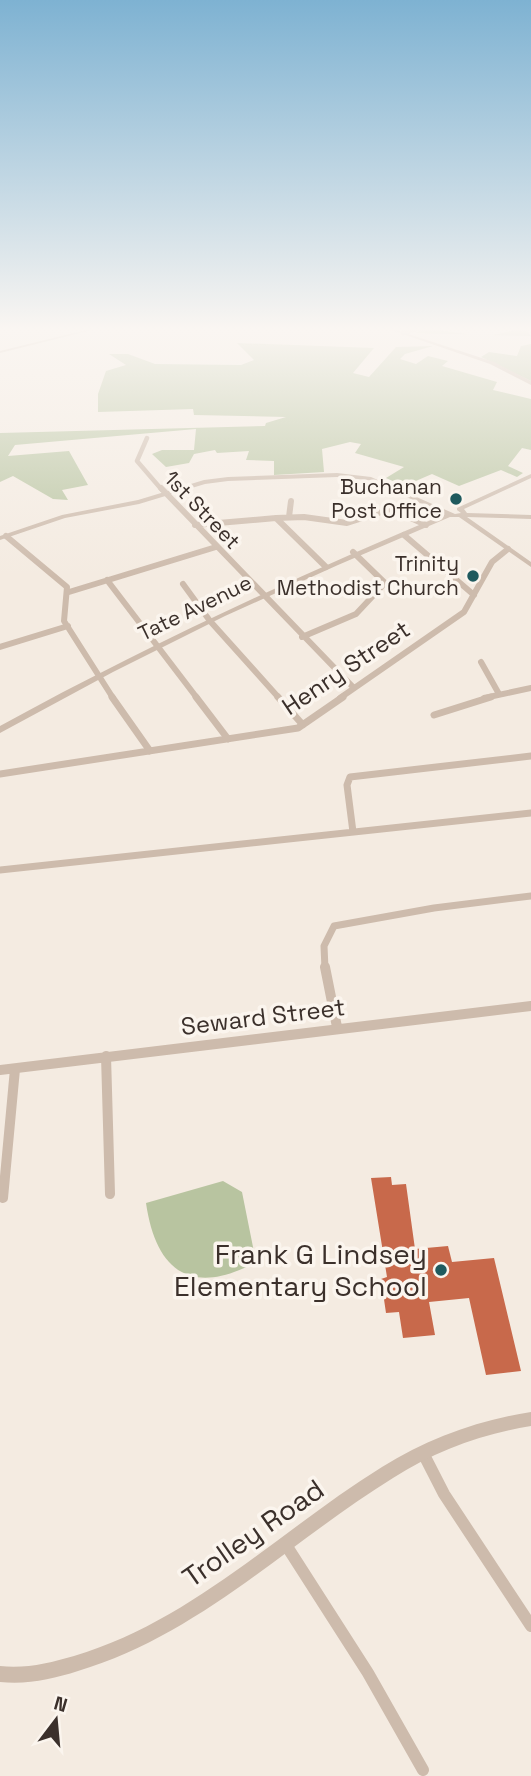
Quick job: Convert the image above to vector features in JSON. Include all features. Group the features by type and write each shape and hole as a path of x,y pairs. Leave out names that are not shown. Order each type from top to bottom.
{"street":[{"name":"1st Street","path":"147,438 137,464 353,687"},
{"path":"3,537 64,516 165,494 214,480 349,475 377,480 450,513 531,517"},
{"path":"462,513 531,476"},
{"path":"289,517 291,501"},
{"path":"195,525 289,517 347,523 391,509 426,525"},
{"name":"Tate Avenue","path":"0,730 156,646 355,553 404,535 450,513"},
{"path":"462,513 531,565"},
{"path":"276,519 326,568"},
{"path":"404,535 474,594"},
{"path":"3,537 69,592"},
{"path":"69,592 216,547"},
{"name":"Henry Street","path":"0,774 292,730 464,612 492,562 508,549"},
{"path":"302,637 356,614 386,581 355,553"},
{"path":"107,580 229,740"},
{"path":"183,584 210,621 303,724"},
{"path":"69,592 63,611 68,626 98,677 150,751"},
{"path":"0,647 68,626"},
{"path":"481,662 499,694"},
{"path":"434,715 499,694 531,688"},
{"path":"353,832 347,785 351,776 531,756"},
{"path":"0,870 531,813"},
{"path":"337,1027 323,954 328,931 334,926 434,908 531,896"},
{"name":"Seward Street","path":"0,1070 337,1027 531,1006"},
{"path":"106,1056 110,1194"},
{"path":"3,1198 15,1069"},
{"name":"Trolley Road","path":"0,1674 41,1673 78,1665 130,1644 202,1602 371,1483 423,1453 484,1430 531,1419"},
{"path":"423,1453 444,1494 531,1626"},
{"path":"285,1545 368,1673 423,1770"}],"green space":[{"path":"193,412 531,412 531,450 522,448 508,466 523,473 517,477 501,470 459,486 432,474 404,486 386,478 404,467 355,453 361,444 350,442 322,449 324,472 274,475 274,461 246,460 249,451 217,453 215,450 194,454 189,463 166,467 152,454 162,450 194,450 196,429 15,445 8,456 69,451 88,485 62,490 68,500 53,499 13,476 0,482 0,433 265,426 266,423 286,417 194,415"},
{"path":"223,1181 242,1192 256,1262 213,1277 196,1277 181,1272 168,1261 158,1246 146,1203"}],"building":[{"name":"Frank G Lindsey Elementary School","path":"391,1177 392,1185 406,1184 415,1249 448,1246 452,1262 494,1258 521,1371 486,1375 469,1298 429,1302 435,1335 403,1338 399,1312 386,1313 381,1279 387,1277 371,1178"}],"place":[{"name":"Buchanan Post Office","path":"456,499"},
{"name":"Trinity Methodist Church","path":"473,576"},
{"name":"Frank G Lindsey Elementary School","path":"441,1270"}]}
